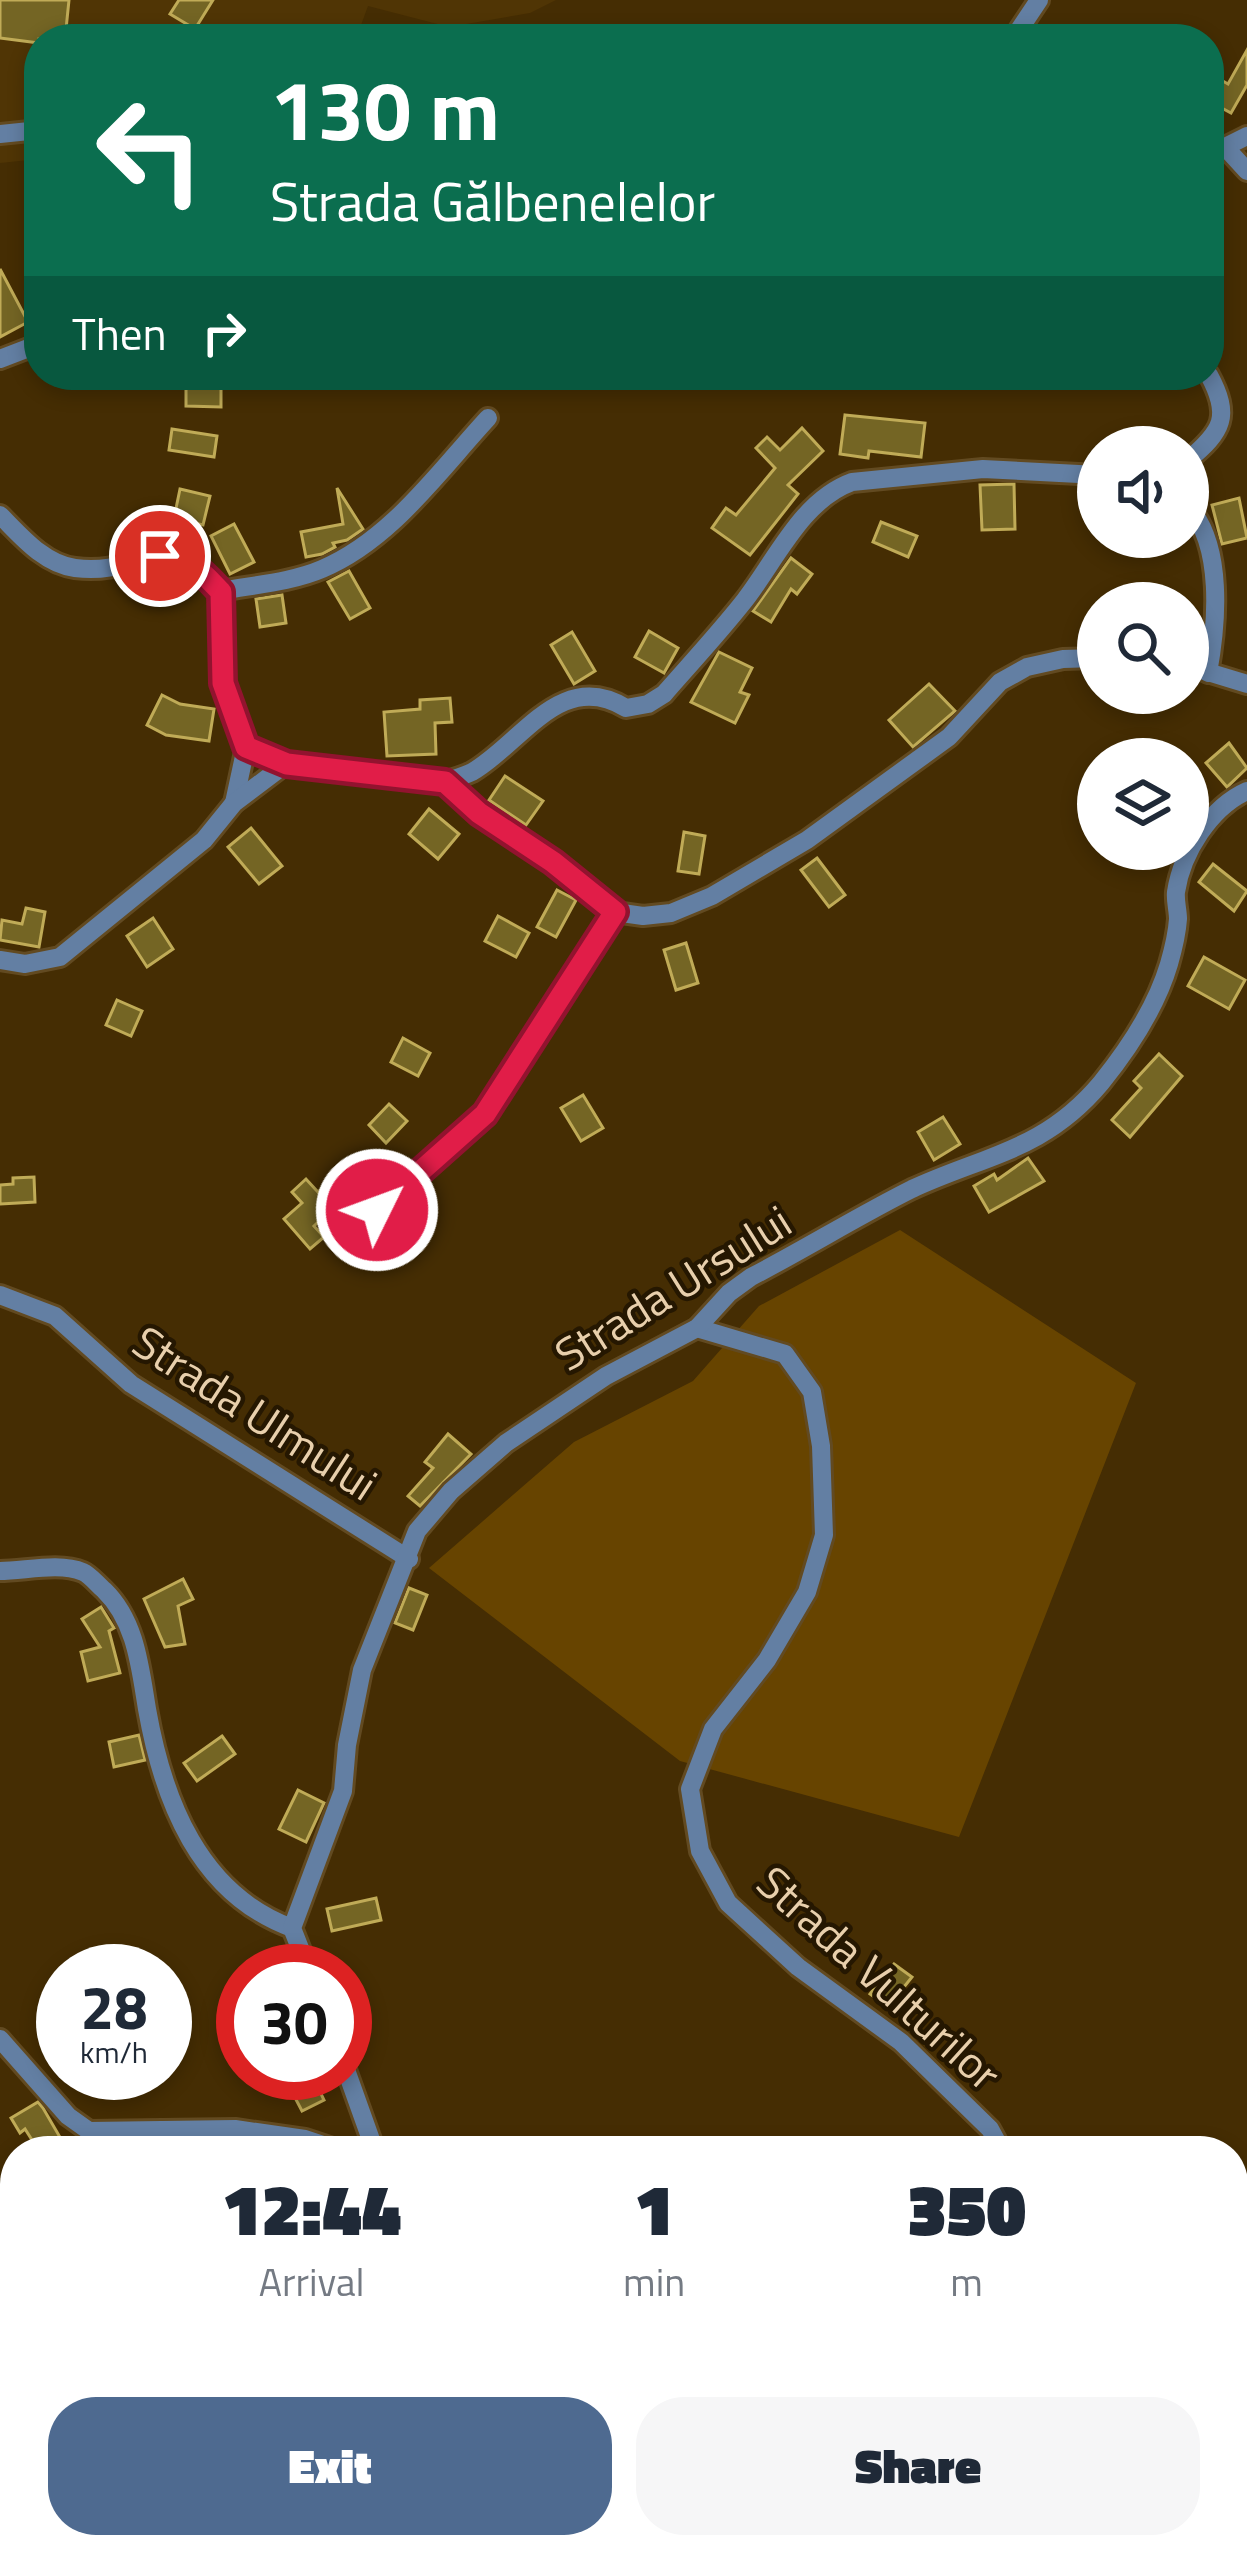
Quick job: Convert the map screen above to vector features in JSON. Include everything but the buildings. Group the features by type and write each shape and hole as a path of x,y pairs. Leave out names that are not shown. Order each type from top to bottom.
{"street":[{"path":"1209,438 1218,428 1223,402 1217,390"},
{"path":"221,592 321,570 355,550 391,524 488,418"},
{"path":"246,747 287,764 445,782 472,772 543,714 571,698 605,695 626,708 648,704 664,694 745,601 818,502 836,488 852,482 983,469 1077,474"},
{"path":"0,514 50,560 74,568 181,556 221,592 223,683 246,747 234,803"},
{"path":"1209,553 1213,579 1209,654"},
{"path":"445,782 479,813 553,862 615,912 670,913 712,896 855,808 949,737 1000,682 1045,663 1077,660"},
{"path":"1209,673 1247,684"},
{"path":"0,960 25,964 60,957 204,840 234,803 287,764"},
{"name":"Strada Ursului","path":"292,1928 343,1791 346,1745 362,1670 417,1531 506,1443 606,1376 697,1328 729,1293 752,1277 908,1191 1026,1145 1098,1086 1153,1007 1169,965 1178,919 1176,893 1189,854 1213,815 1247,790"},
{"path":"377,1210 485,1114 615,912"},
{"name":"Strada Ulmului","path":"0,1295 55,1316 130,1384 409,1559"},
{"name":"Strada Vulturilor","path":"697,1328 785,1354 812,1392 821,1446 824,1535 808,1592 767,1660 713,1730 689,1789 700,1851 728,1903 798,1967 901,2042 994,2136"},
{"path":"0,1571 60,1568 85,1572 115,1600 140,1662 162,1777 188,1839 213,1874 251,1909 292,1928 298,1944"},
{"path":"0,2039 68,2116 88,2131 235,2129 284,2136"},
{"path":"357,2100 370,2136"}],"shaded area":[{"path":"0,0 556,0 530,13 466,24 437,24 368,6 361,24 24,24 24,161 0,163"},
{"path":"900,1230 1136,1383 959,1837 680,1761 429,1568 574,1442 693,1381 759,1306"}],"route":[{"path":"160,556 181,556 221,592 223,683 246,747 287,764 445,782 479,813 553,862 615,912 485,1114 377,1210"}]}
